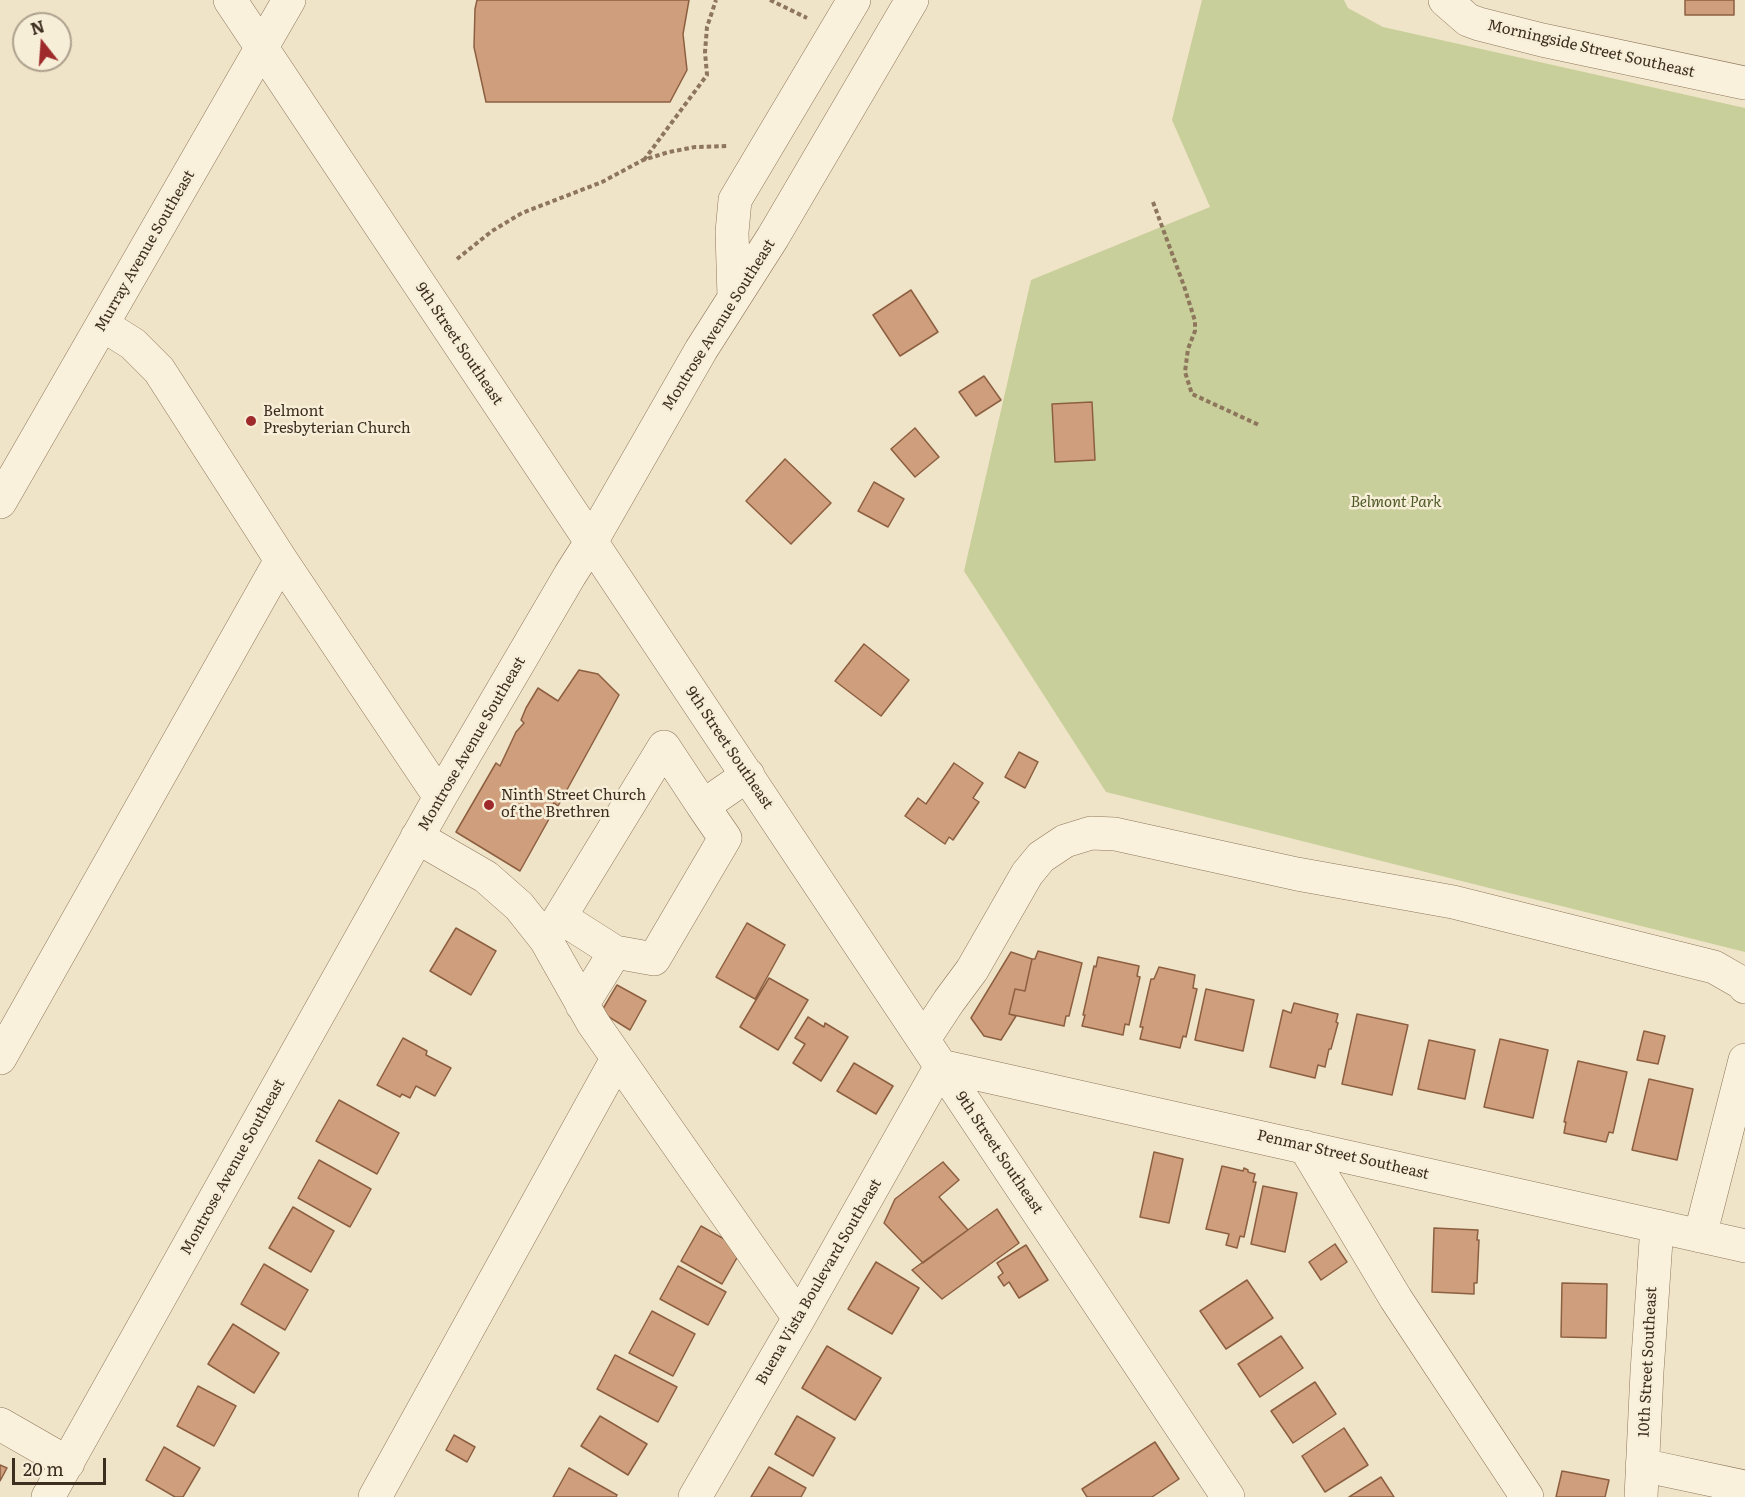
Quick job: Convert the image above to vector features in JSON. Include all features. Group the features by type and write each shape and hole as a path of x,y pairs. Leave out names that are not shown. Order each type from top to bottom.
{"street":[{"name":"9th Street Southeast","path":"230,0 924,1039 1218,1494"},
{"name":"Murray Avenue Southeast","path":"0,502 289,0"},
{"path":"735,297 732,232 735,200 854,0"},
{"name":"Montrose Avenue Southeast","path":"48,1497 440,797 591,542 701,350 773,237 912,0"},
{"name":"Morningside Street Southeast","path":"1445,0 1468,20 1479,24 1542,40 1745,83"},
{"path":"103,325 133,344 159,370 281,560 440,797"},
{"path":"0,1058 281,560"},
{"path":"417,837 486,877 519,906 553,928 615,952 654,959 724,838 664,747 553,928"},
{"path":"703,806 748,775"},
{"path":"924,1039 972,970 1027,874 1041,857 1065,841 1091,833 1115,834 1297,874 1453,902 1714,967 1745,987"},
{"path":"553,928 582,1005 617,1059 799,1318"},
{"path":"582,1005 615,952"},
{"path":"375,1497 617,1059"},
{"path":"1700,1236 1745,1060"},
{"name":"Penmar Street Southeast","path":"941,1066 1745,1246"},
{"name":"Buena Vista Boulevard Southeast","path":"694,1497 799,1318 941,1066"},
{"path":"1305,1147 1396,1299 1527,1497"},
{"name":"10th Street Southeast","path":"1641,1497 1657,1226"},
{"path":"0,1424 68,1462"},
{"path":"1642,1465 1745,1486"}],"path":[{"path":"643,160 706,75 707,27 716,0"},
{"path":"770,0 807,18"},
{"path":"456,259 492,231 522,213 602,182 643,160 695,147 734,146"},
{"path":"1153,202 1195,321 1195,331 1188,349 1185,372 1192,394 1259,425"}],"green space":[{"name":"Belmont Park","path":"1202,0 1344,0 1348,8 1383,27 1745,108 1745,952 1106,792 964,571 1031,280 1210,207 1172,120"}],"building":[{"path":"477,0 689,0 683,34 687,70 670,102 486,102 474,47"},
{"path":"1685,0 1734,0 1734,15 1685,15"},
{"path":"911,290 938,332 900,356 873,315"},
{"path":"984,376 1001,400 976,416 959,392"},
{"path":"1092,402 1095,460 1055,462 1052,404"},
{"path":"915,428 939,457 915,477 891,449"},
{"path":"785,459 831,503 791,544 746,501"},
{"path":"874,482 904,499 888,527 858,511"},
{"path":"864,644 909,680 881,716 835,681"},
{"path":"579,670 598,674 619,695 558,806 554,803 546,817 549,819 520,871 456,832 496,763 500,766 516,732 524,723 521,720 538,688 558,701"},
{"path":"1019,752 1038,762 1025,788 1005,777"},
{"path":"954,763 983,783 973,798 979,802 953,840 949,837 945,844 905,816 918,798 926,804"},
{"path":"747,923 785,945 755,999 716,977"},
{"path":"456,928 496,951 471,995 430,971"},
{"path":"1038,951 1082,963 1069,1016 1066,1016 1064,1026 1009,1014 1015,989 1025,991 1032,959 1035,959"},
{"path":"1011,952 1032,959 1025,991 1015,989 1009,1014 1016,1016 1001,1040 984,1036 971,1018"},
{"path":"1098,957 1139,966 1137,976 1140,977 1129,1025 1125,1024 1123,1035 1082,1026 1094,966 1096,967"},
{"path":"1159,967 1195,975 1193,988 1197,989 1186,1037 1183,1036 1180,1048 1140,1039 1143,1027 1140,1027 1151,979 1154,979"},
{"path":"769,978 808,1000 778,1050 740,1027"},
{"path":"617,985 646,1001 630,1030 601,1012"},
{"path":"1206,989 1254,1000 1243,1051 1195,1040"},
{"path":"1294,1003 1338,1014 1336,1022 1338,1023 1325,1067 1318,1065 1315,1078 1270,1067 1283,1010 1291,1013"},
{"path":"1357,1014 1408,1025 1392,1095 1342,1084"},
{"path":"808,1017 824,1027 825,1023 848,1037 821,1081 793,1063 805,1044 795,1038"},
{"path":"1644,1031 1665,1036 1658,1064 1637,1060"},
{"path":"403,1038 427,1051 426,1055 451,1068 435,1096 416,1086 410,1098 402,1094 400,1097 377,1085"},
{"path":"1500,1039 1548,1050 1533,1118 1484,1107"},
{"path":"1429,1040 1475,1050 1465,1099 1418,1089"},
{"path":"1578,1061 1627,1072 1613,1133 1609,1132 1606,1142 1564,1133 1566,1122 1564,1122"},
{"path":"854,1063 893,1086 876,1114 837,1091"},
{"path":"1649,1079 1693,1089 1677,1160 1632,1150"},
{"path":"339,1100 399,1133 377,1174 316,1141"},
{"path":"1154,1152 1183,1159 1169,1223 1140,1217"},
{"path":"319,1160 371,1189 350,1227 298,1198"},
{"path":"943,1162 959,1180 939,1197 968,1230 923,1263 884,1223 895,1199"},
{"path":"1222,1166 1243,1171 1244,1168 1255,1174 1253,1182 1256,1182 1244,1237 1240,1236 1237,1248 1226,1245 1229,1234 1206,1229"},
{"path":"1263,1186 1297,1193 1285,1252 1251,1244"},
{"path":"293,1207 334,1231 311,1272 269,1248"},
{"path":"997,1209 1019,1243 942,1299 912,1270"},
{"path":"701,1226 742,1249 722,1284 681,1261"},
{"path":"1434,1228 1478,1230 1477,1283 1474,1283 1474,1294 1432,1292"},
{"path":"1335,1244 1347,1262 1321,1280 1309,1262"},
{"path":"1026,1245 1048,1280 1019,1298 1009,1282 1004,1286 998,1277 1003,1273 997,1263"},
{"path":"876,1262 919,1288 892,1334 848,1309"},
{"path":"264,1264 308,1290 285,1330 241,1304"},
{"path":"678,1266 726,1292 708,1325 660,1299"},
{"path":"1247,1280 1273,1318 1226,1349 1200,1311"},
{"path":"1562,1283 1607,1284 1606,1338 1561,1337"},
{"path":"652,1311 695,1334 673,1376 629,1353"},
{"path":"233,1324 279,1353 254,1393 208,1364"},
{"path":"1281,1336 1303,1368 1260,1397 1238,1364"},
{"path":"827,1346 881,1378 855,1420 802,1388"},
{"path":"615,1355 677,1387 658,1422 597,1389"},
{"path":"1315,1382 1336,1414 1293,1443 1271,1411"},
{"path":"198,1386 236,1406 214,1446 177,1426"},
{"path":"600,1416 647,1444 628,1475 581,1446"},
{"path":"797,1416 835,1438 813,1476 775,1454"},
{"path":"1344,1428 1368,1465 1325,1492 1302,1456"},
{"path":"454,1435 475,1447 467,1462 446,1450"},
{"path":"1155,1442 1179,1479 1152,1497 1087,1497 1082,1489"},
{"path":"164,1447 200,1468 183,1497 175,1497 146,1480"},
{"path":"0,1465 7,1468 0,1481"},
{"path":"769,1467 806,1488 801,1497 751,1497"},
{"path":"569,1468 617,1495 616,1497 553,1497"},
{"path":"1562,1471 1609,1480 1605,1497 1556,1497"},
{"path":"1381,1477 1394,1497 1349,1497"}],"place":[{"name":"Belmont Presbyterian Church","path":"251,421"},
{"name":"Ninth Street Church of the Brethren","path":"489,805"}]}
